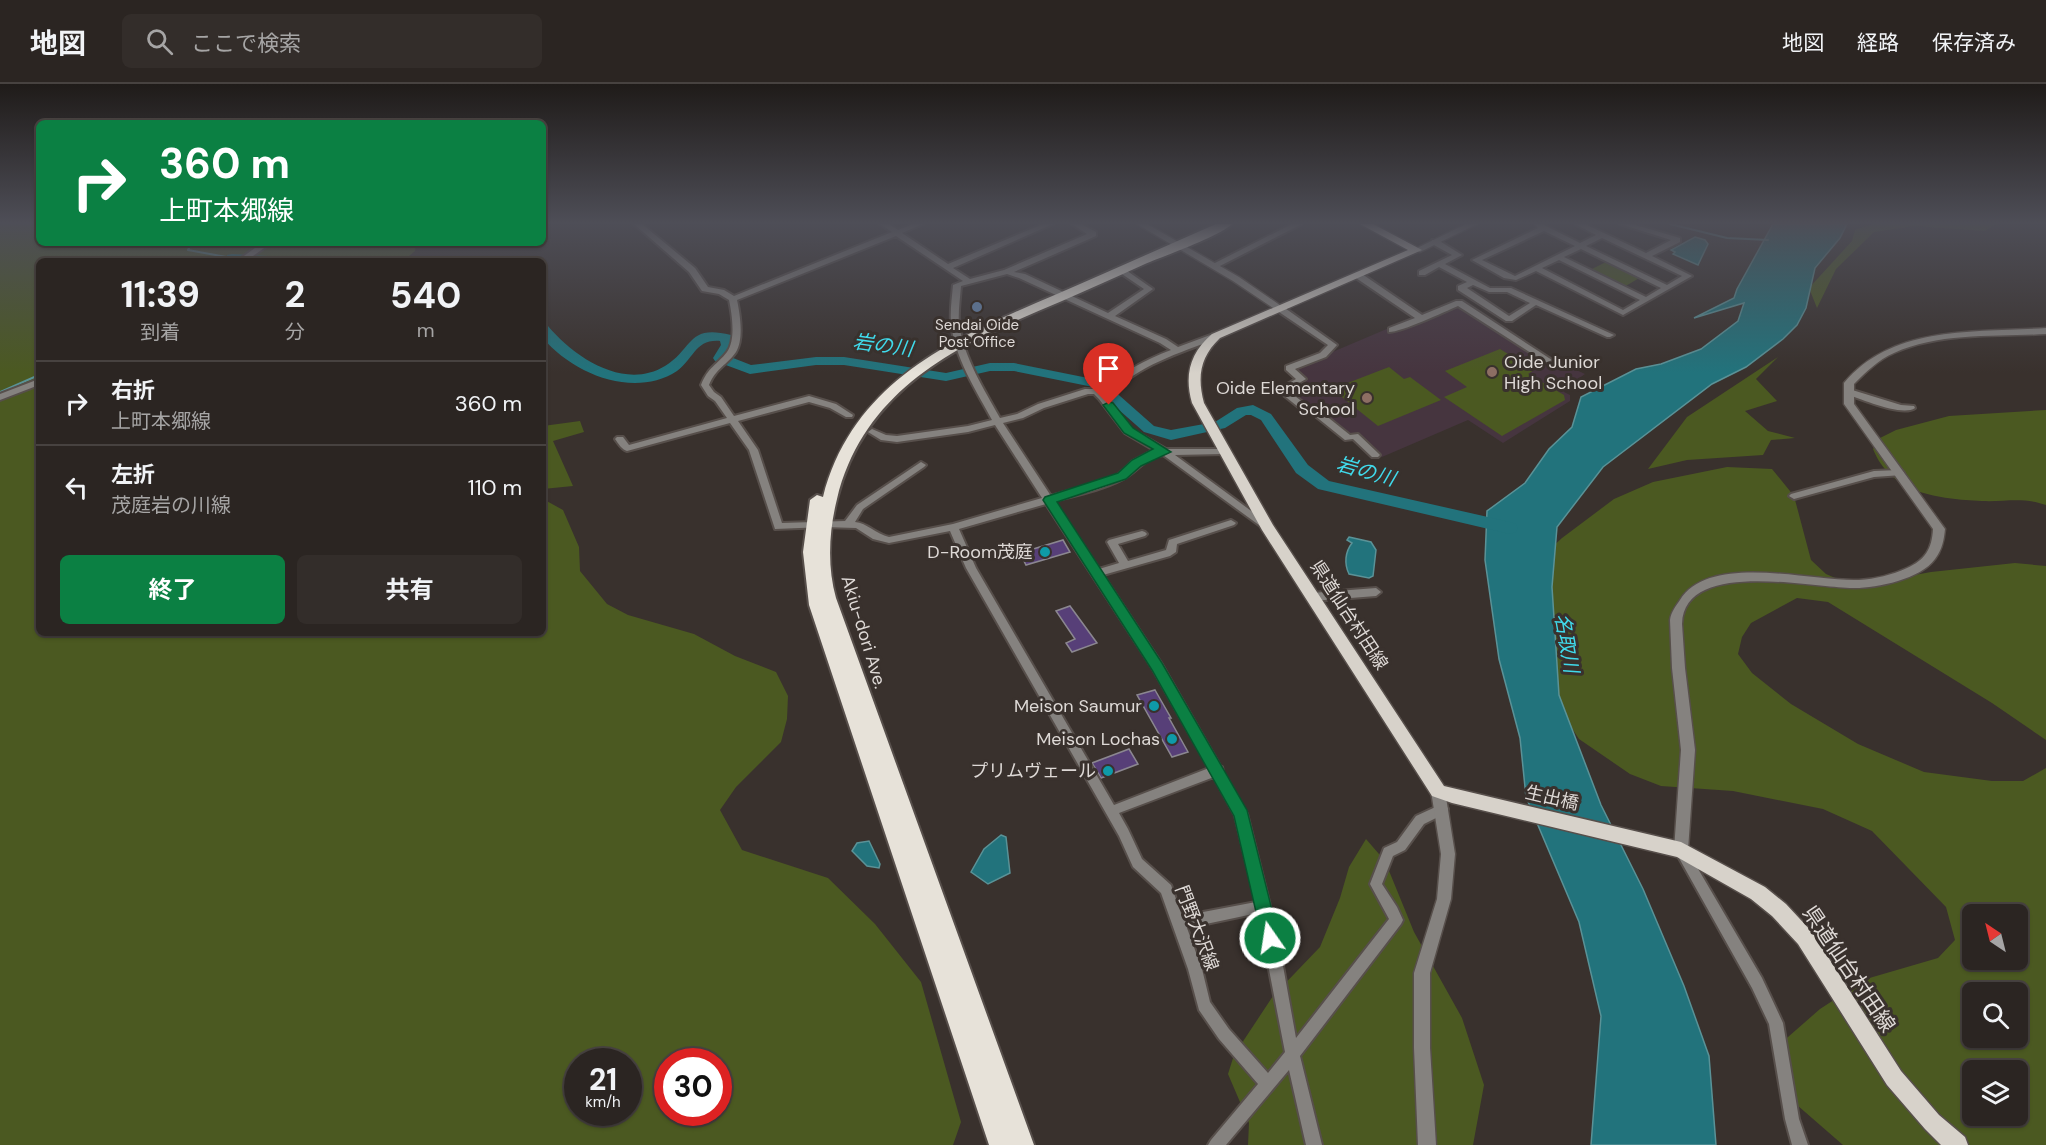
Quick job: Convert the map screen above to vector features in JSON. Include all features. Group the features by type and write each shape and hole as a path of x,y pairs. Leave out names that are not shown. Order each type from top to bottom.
{"highway":[{"name":"Akiu-dori Ave.","path":"1001,1145 817,605 811,576 818,524 834,478 858,432 910,370 1059,293 1104,274"},
{"name":"Akiu-dori Ave.","path":"1059,293 1111,274"},
{"name":"Akiu-dori Ave.","path":"818,524 826,588 840,634 1022,1145"}],"main road":[{"path":"1216,336 1365,274"},
{"name":"県道仙台村田線","path":"1216,336 1200,353 1194,368 1192,387 1206,420 1268,528 1444,799"},
{"name":"生出橋","path":"1444,799 1643,840"},
{"name":"県道仙台村田線","path":"1643,840 1681,850 1740,882 1779,910 1805,938 1894,1078 1932,1122 1958,1145"}],"street":[{"path":"694,274 705,289 722,292 733,298"},
{"path":"733,298 795,274"},
{"path":"957,274 969,282"},
{"path":"1001,274 957,285 955,323 961,343 998,423 1157,666 1241,814 1263,906 1292,1054 1314,1145"},
{"path":"1011,274 1109,316 1179,351"},
{"path":"1109,316 1149,289 1125,274"},
{"path":"1225,274 1333,345 1323,355 1289,368 1302,379 1281,390 1305,408 1312,409 1348,438 1355,436 1375,455"},
{"path":"1457,274 1489,290 1508,290 1610,336"},
{"path":"1502,274 1516,278 1525,274"},
{"path":"1547,274 1623,313 1688,276 1683,274"},
{"path":"1592,274 1646,300"},
{"path":"1638,274 1667,288"},
{"path":"1359,276 1422,319"},
{"path":"1473,282 1461,288 1509,319 1534,303"},
{"path":"733,298 736,341 734,350 716,364 705,385 718,399 753,450 778,527 818,524 858,525 876,537 889,540 954,527 1049,500 1122,476 1136,463 1158,452 1222,448"},
{"path":"1392,330 1459,303 1548,360"},
{"path":"1800,1145 1792,1119 1776,1023 1757,983 1681,850 1688,752 1678,669 1677,615 1689,595 1719,579 1759,576 1852,585 1890,579 1915,570 1930,559 1939,546 1939,529 1849,404 1849,383 1857,373 1887,351 1918,340 2046,332"},
{"path":"1103,395 1117,380 1132,370 1216,336"},
{"path":"0,397 36,383"},
{"path":"872,432 884,438 897,439 998,423 1088,390 1097,392 1103,395 1128,431 1165,452 1268,528"},
{"path":"1849,392 1900,408 1911,408"},
{"path":"620,439 627,448 809,399 833,406 849,415"},
{"path":"847,525 860,507 921,465"},
{"path":"1794,496 1874,474 1899,473"},
{"path":"1097,573 1172,552 1172,542 1232,524"},
{"name":"門野大沢線","path":"954,527 971,568 1111,811 1137,863 1166,890 1195,969 1204,1005 1224,1034 1268,1084"},
{"path":"1125,565 1112,542 1142,534"},
{"path":"1312,597 1376,592"},
{"path":"1111,811 1218,770"},
{"path":"1216,1145 1292,1054 1396,920 1393,911 1382,899 1376,884 1388,852 1401,846 1419,820 1444,799"},
{"path":"1427,1145 1422,1048 1422,973 1444,898 1448,854 1444,799"},
{"path":"1179,923 1263,906"}],"shaded area":[{"path":"1458,305 1547,361 1557,361 1585,374 1565,388 1564,392 1570,395 1570,401 1503,443 1468,420 1382,457 1357,435 1348,436 1284,391 1307,380 1296,371 1297,367 1389,328 1395,332"}],"green space":[{"path":"0,274 36,274 36,636 546,636 546,501 563,510 579,547 580,571 607,604 628,615 694,634 735,656 776,672 788,696 787,719 781,742 736,787 720,810 742,850 828,878 875,924 921,982 961,1122 953,1145 0,1145"},
{"path":"1597,274 1634,274 1641,277 1624,287"},
{"path":"1822,274 1834,274 1817,308 1809,288"},
{"path":"1500,349 1534,370 1528,374 1564,395 1565,400 1502,436 1444,397 1467,387 1445,371"},
{"path":"1778,357 1756,379 1777,401 1745,411 1768,431 1795,438 1771,440 1763,455 1687,460 1648,469 1687,417"},
{"path":"1389,367 1404,379 1410,377 1441,400 1378,426 1332,389"},
{"path":"2046,410 2046,505 2022,500 1982,501 1933,496 1904,485 1892,476 1881,464 1873,449 1878,439 1896,430 1949,416"},
{"path":"580,421 584,432 553,441 573,486 546,489 546,426"},
{"path":"1727,467 1772,469 1794,496 1811,560 1826,574 1854,586 1931,572 2015,563 2046,566 2046,740 1992,703 1828,602 1797,598 1751,623 1742,637 1738,654 1752,673 1791,704 1858,744 1924,772 1992,781 2023,781 2046,768 2046,1145 1843,1145 1797,1105 1776,1074 1780,1044 1820,1009 1866,979 1938,958 1955,940 1946,907 1872,831 1823,809 1733,791 1661,786 1630,774 1579,739 1550,695 1527,570 1562,538 1614,499 1653,482"},
{"path":"1366,839 1385,861 1414,932 1462,1018 1484,1085 1473,1145 1248,1145 1249,1123 1228,1074 1234,1055 1273,996 1320,947 1340,898 1349,867"}],"water":[{"path":"1746,274 1814,274 1806,308 1797,325 1783,339 1746,367 1712,384 1603,467 1557,527 1552,587 1559,695 1601,805 1643,889 1684,986 1709,1056 1716,1145 1591,1145 1601,1016 1579,922 1526,797 1520,738 1499,659 1485,560 1487,511 1525,483 1549,449 1572,427 1581,397 1636,369 1661,364 1701,349 1738,321 1744,303 1694,318 1734,298"},
{"path":"1349,537 1371,542 1376,550 1373,576 1369,578 1349,574 1346,562 1352,543 1347,540"},
{"path":"1001,835 1006,837 1010,873 988,884 971,872 984,849"},
{"path":"869,841 880,864 879,868 867,866 852,851 857,843"}],"building":[{"name":"D-Room茂庭","path":"1063,540 1070,552 1026,565 1020,553"},
{"path":"1070,606 1097,643 1072,652 1066,643 1075,639 1056,611"},
{"path":"1155,690 1188,752 1172,757 1137,695"},
{"name":"プリムヴェール","path":"1129,749 1138,764 1101,778 1092,763"}],"waterway":[{"name":"岩の川","path":"546,333 579,361 594,369 627,379 643,379 658,375 674,366 699,340 713,336 726,338 728,345 720,358 750,370 816,361 844,361 946,377 990,367 1014,367 1098,384 1149,429 1171,435 1220,425 1242,411 1253,410 1266,417 1302,469 1324,485 1510,528"},
{"path":"0,392 36,376"}],"place":[{"name":"Sendai Oide Post Office","path":"977,307"},
{"name":"Oide Junior High School","path":"1492,372"},
{"name":"Oide Elementary School","path":"1367,398"},
{"name":"D-Room茂庭","path":"1045,552"},
{"name":"Meison Saumur","path":"1154,706"},
{"name":"Meison Lochas","path":"1172,739"},
{"name":"プリムヴェール","path":"1108,771"}],"route":[{"path":"1109,405 1128,431 1165,452 1158,452 1136,463 1122,476 1103,484 1049,500 1157,666 1230,792 1241,814 1270,938"}],"water label":[{"name":"名取川","path":"1567,643"}]}
